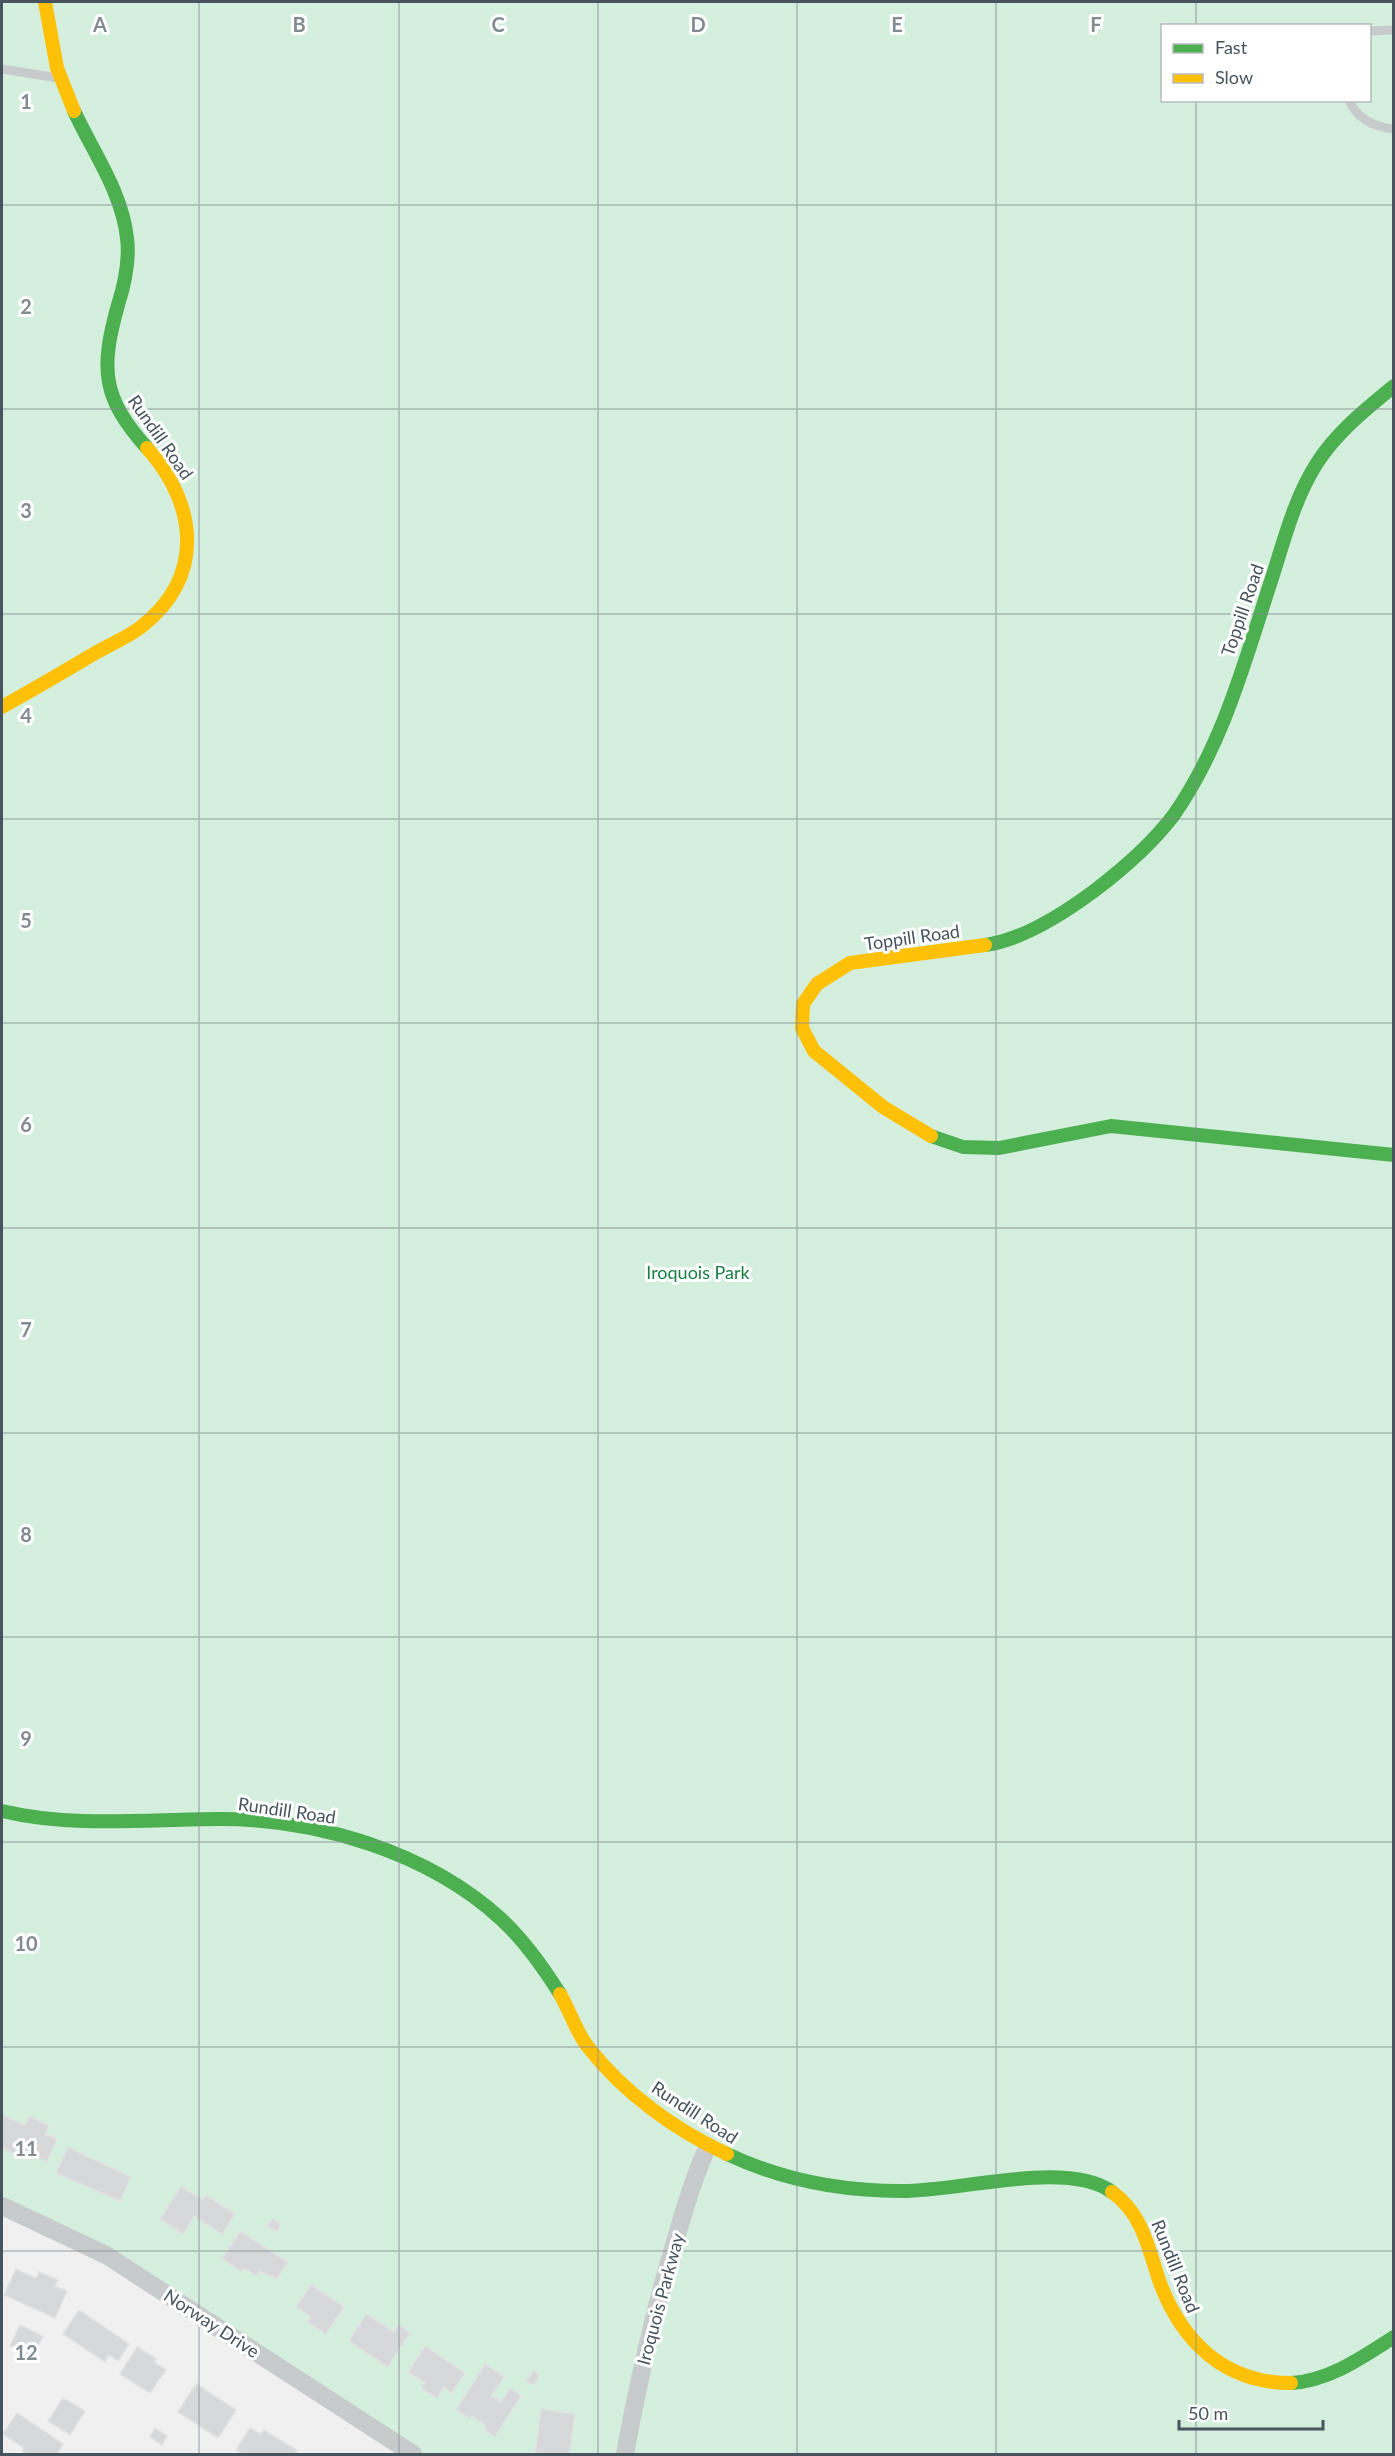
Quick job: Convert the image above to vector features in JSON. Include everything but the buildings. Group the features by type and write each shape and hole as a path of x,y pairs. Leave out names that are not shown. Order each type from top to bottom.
{"street":[{"name":"Rundill Road","path":"2,707 140,628 154,617 176,588 188,546 187,516 178,490 164,469 120,416 108,385 107,351 125,282 128,237 122,209 60,78 45,2"},
{"name":"Toppill Road","path":"1394,386 1349,424 1332,442 1305,484 1224,718 1188,791 1153,839 1132,861 1086,897 1058,916 1018,935 991,944 850,963 831,970 808,992 800,1020 807,1044 869,1095 928,1136 966,1148 996,1148 1089,1128 1111,1126 1394,1155"},
{"name":"Rundill Road","path":"2,1811 61,1820 266,1821 332,1833 388,1852 453,1885 491,1909 516,1933 540,1962 586,2044 632,2093 708,2146 727,2156 778,2174 845,2188 918,2191 1067,2178 1103,2185 1121,2198 1141,2224 1163,2291 1186,2334 1215,2363 1258,2381 1297,2383 1322,2377 1357,2362 1394,2337"},
{"name":"Iroquois Parkway","path":"625,2454 645,2347 692,2181 708,2146"},
{"name":"Norway Drive","path":"2,2205 106,2255 413,2454"}],"lane":[{"path":"1371,31 1394,30"},
{"path":"2,69 60,78"},
{"path":"1350,102 1354,112 1376,127 1394,129"}],"green space":[{"name":"Iroquois Park","path":"2,2 1393,2 1393,2454 416,2454 106,2255 2,2207"}],"traffic: fast":[{"path":"74,111 113,188 124,221 128,247 127,264 112,327 107,365 113,398 121,414 147,448"},
{"path":"985,945 1028,932 1082,900 1136,856 1173,816 1205,761 1231,703 1290,520 1309,477 1325,452 1343,431 1394,386"},
{"path":"931,1136 963,1147 999,1148 1111,1126 1394,1155"},
{"path":"2,1811 83,1821 220,1819 257,1821 295,1825 370,1844 406,1858 472,1895 518,1936 560,1994"},
{"path":"727,2154 790,2177 856,2189 924,2190 1040,2177 1068,2178 1092,2183 1112,2192"},
{"path":"1291,2383 1332,2373 1358,2360 1394,2337"}],"traffic: slow":[{"path":"45,2 57,68 74,111"},
{"path":"2,707 136,631 162,607 176,586 185,563 187,540 184,516 176,493 164,470 147,448"},
{"path":"931,1136 883,1107 814,1051 802,1028 803,1004 817,984 850,963 985,945"},
{"path":"560,1994 584,2041 618,2080 670,2122 727,2154"},
{"path":"1112,2192 1122,2200 1137,2220 1168,2302 1179,2322 1193,2339 1208,2354 1245,2375 1267,2381 1291,2383"}]}
